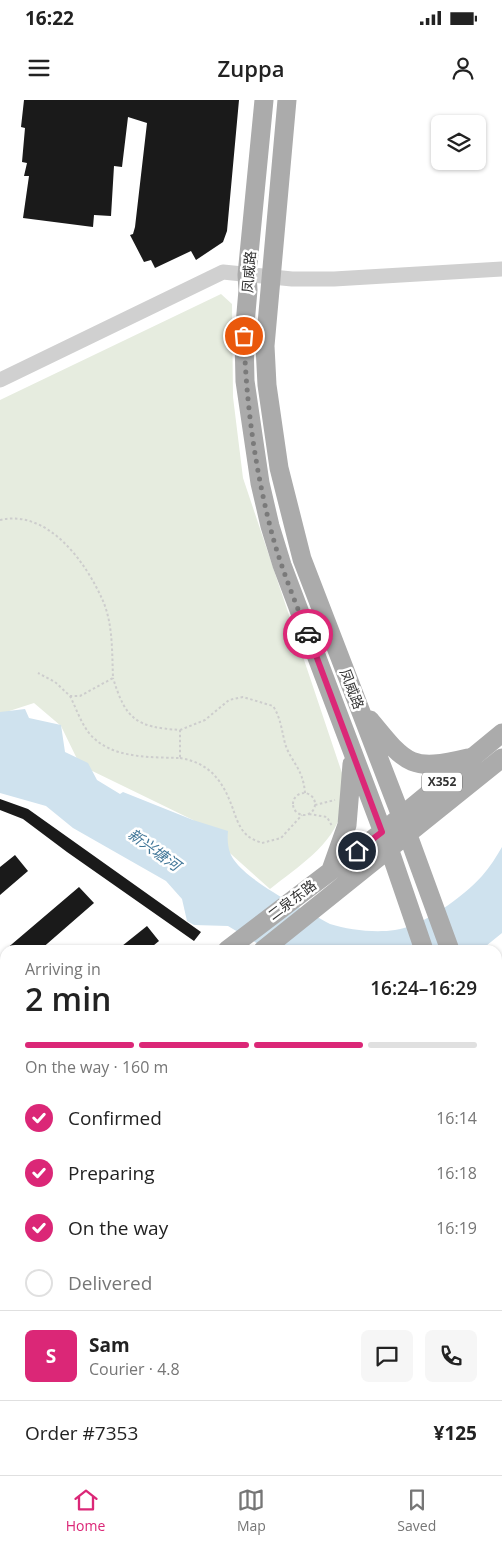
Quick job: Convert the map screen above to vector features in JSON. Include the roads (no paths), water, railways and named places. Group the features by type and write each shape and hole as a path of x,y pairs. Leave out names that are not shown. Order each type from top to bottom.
{"main road":[{"name":"凤威路","path":"264,100 247,275 248,290 244,336 245,381 260,483 282,565 390,851 422,945"},
{"name":"凤威路","path":"287,100 265,346 267,385 279,468 302,560 401,816 448,945"},
{"path":"358,706 393,748 410,762 436,765 474,756"},
{"name":"X352","path":"382,832 502,733"},
{"path":"332,870 340,841 347,825 351,795 351,749"},
{"name":"X352","path":"408,835 502,758"},
{"name":"二泉东路","path":"234,945 382,832"},
{"name":"二泉东路","path":"269,945 408,835"}],"street":[{"path":"0,380 223,272 271,277 334,279 502,269"}],"water":[{"name":"新兴塘河","path":"25,709 29,718 61,725 65,752 88,763 97,780 120,794 123,792 193,820 228,831 230,854 242,869 265,887 330,924 345,928 379,931 395,930 418,923 454,901 474,884 488,869 502,847 502,933 487,945 260,945 228,926 194,925 187,921 182,899 166,881 73,828 46,806 0,793 0,712"}]}
